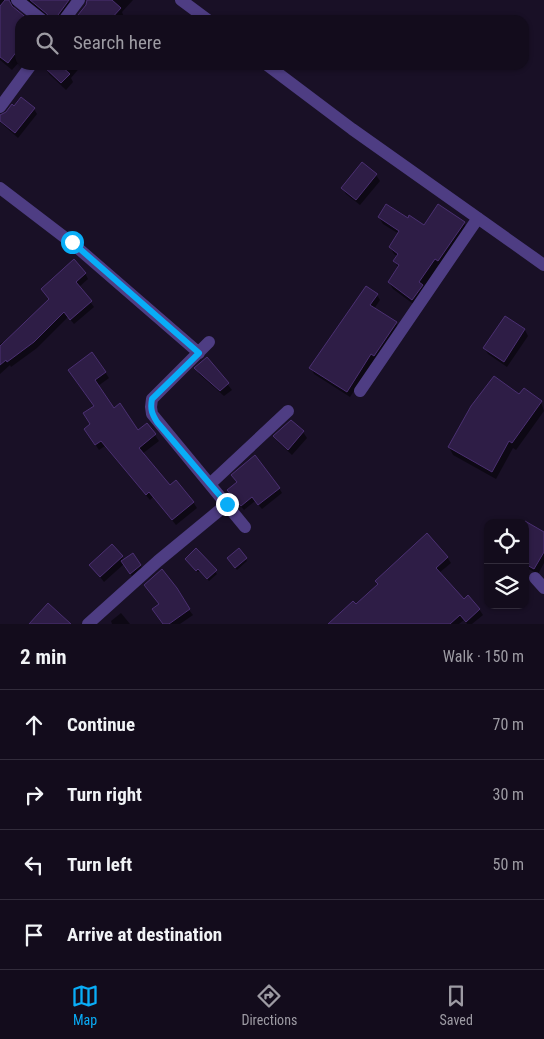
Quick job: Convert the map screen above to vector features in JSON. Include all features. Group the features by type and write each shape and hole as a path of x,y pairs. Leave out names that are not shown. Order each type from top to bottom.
{"street":[{"path":"17,0 36,15"},
{"path":"68,15 78,0"},
{"path":"181,0 201,15"},
{"path":"0,107 27,70"},
{"path":"274,70 352,129 544,265"},
{"path":"0,188 72,242 199,353"},
{"path":"360,391 478,218"},
{"path":"209,342 152,399 152,414 245,527"},
{"path":"210,484 288,411"},
{"path":"88,624 158,561 227,504"},
{"path":"535,578 544,588"}],"building":[{"path":"5,0 9,0 12,6 23,15 15,15 15,54 8,63 0,57 0,6"},
{"path":"30,0 69,0 58,15 47,14"},
{"path":"87,0 112,0 121,8 115,15 78,15 86,5"},
{"path":"47,70 66,70 70,74 61,83"},
{"path":"21,97 35,108 15,133 0,121 0,115 6,112 12,104 14,106"},
{"path":"362,162 377,174 356,200 341,188"},
{"path":"386,204 408,218 409,215 424,225 438,204 465,222 438,261 435,259 419,282 423,285 412,300 388,282 399,265 393,261 398,254 389,247 399,231 378,217"},
{"path":"74,259 86,273 76,282 92,301 70,320 64,312 34,342 0,365 0,346 49,299 41,289"},
{"path":"366,286 378,294 370,305 397,322 374,356 371,354 347,392 309,368"},
{"path":"505,316 525,329 504,362 483,348"},
{"path":"92,352 106,372 95,380 114,408 120,403 138,430 147,423 156,434 139,448 170,485 176,480 194,502 172,520 149,492 146,495 101,441 95,445 84,429 90,424 83,413 94,406 68,370"},
{"path":"207,357 229,383 220,391 194,368"},
{"path":"494,376 519,394 524,388 542,401 512,443 509,441 492,472 448,447 471,406"},
{"path":"291,420 304,431 288,450 273,436"},
{"path":"255,455 280,488 258,505 252,497 241,506 227,490 237,482 231,475"},
{"path":"529,523 544,532 544,552 534,569 529,566"},
{"path":"427,533 448,557 436,568 464,599 468,595 480,609 466,622 460,615 450,624 328,624 353,601 356,604 378,584 375,581"},
{"path":"112,544 123,556 100,577 89,565"},
{"path":"196,548 217,570 207,579 185,559"},
{"path":"239,548 247,558 235,568 227,558"},
{"path":"133,553 141,565 130,574 121,561"},
{"path":"162,569 190,609 169,624 163,624 152,609 159,604 144,585"},
{"path":"48,603 71,624 29,624"}],"route":[{"path":"72,242 199,353 152,399 152,414 227,504"}]}
